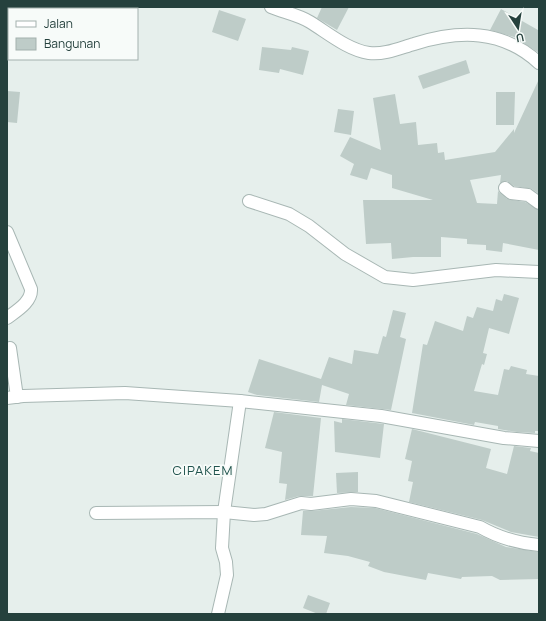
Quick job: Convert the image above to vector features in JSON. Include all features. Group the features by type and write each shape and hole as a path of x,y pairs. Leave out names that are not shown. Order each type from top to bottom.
{"street":[{"path":"271,7 294,11 332,37 369,53 392,50 428,39 476,34 498,38 510,44 539,64"},
{"path":"505,188 510,193 528,195 539,203"},
{"path":"249,201 289,214 309,226 345,254 385,278 413,280 496,270 539,272"},
{"path":"7,232 31,289 32,295 7,318"},
{"path":"10,348 12,397 125,393 240,401 381,416 504,438 539,441"},
{"path":"218,614 227,575 226,562 222,548 224,512 240,401"},
{"path":"96,513 224,512 254,516 266,514 301,503 310,504 351,499 376,501 480,527 495,535 517,543 539,546"}],"building":[{"path":"322,7 349,7 337,30 317,18"},
{"path":"501,9 538,30 539,28 539,53 514,37 490,30"},
{"path":"219,10 246,19 238,41 212,32"},
{"path":"262,47 291,50 292,47 309,51 303,75 280,69 279,73 259,70"},
{"path":"466,60 470,73 423,89 418,76"},
{"path":"539,79 539,194 532,189 514,186 507,181 500,183 501,175 470,180 477,203 497,204 498,191 507,199 525,202 539,210 539,250 503,243 502,252 486,250 486,245 467,244 467,239 441,237 441,257 392,259 391,243 366,244 363,200 433,200 392,188 392,175 371,168 367,180 350,175 354,164 340,156 350,137 381,150 373,98 395,94 400,124 416,122 418,145 437,143 438,153 444,152 445,160 495,152 514,129 514,133"},
{"path":"7,91 20,92 17,123 7,122"},
{"path":"496,92 515,92 514,125 496,125"},
{"path":"338,109 354,111 351,135 334,132"},
{"path":"504,294 519,298 509,334 489,328 483,353 487,354 484,365 482,364 474,391 498,395 504,369 509,370 511,366 527,370 526,374 539,376 538,431 535,431 535,433 517,432 498,429 498,426 475,422 474,425 412,413 423,344 427,345 435,321 463,331 467,316 473,318 477,307 493,311 496,299 502,301"},
{"path":"393,310 406,313 400,337 406,339 391,410 346,405 349,394 322,385 319,402 257,395 248,392 259,359 321,379 329,357 352,364 354,350 378,354 383,336 386,337"},
{"path":"274,412 321,418 313,496 299,496 285,500 287,484 279,483 282,452 265,448"},
{"path":"342,419 384,424 380,458 335,452 334,421 342,423"},
{"path":"412,429 491,449 486,468 507,474 514,446 531,448 530,451 539,453 539,537 511,532 482,520 409,502 413,482 408,481 412,461 405,459"},
{"path":"358,472 358,492 337,493 336,473"},
{"path":"351,507 375,508 477,534 506,547 539,552 539,579 500,580 492,576 462,577 461,579 428,573 426,580 384,572 368,566 370,562 348,556 324,553 327,536 301,535 303,511"},
{"path":"308,595 330,603 326,614 318,614 303,608"}],"district":[{"name":"CIPAKEM","path":"203,470"}]}
